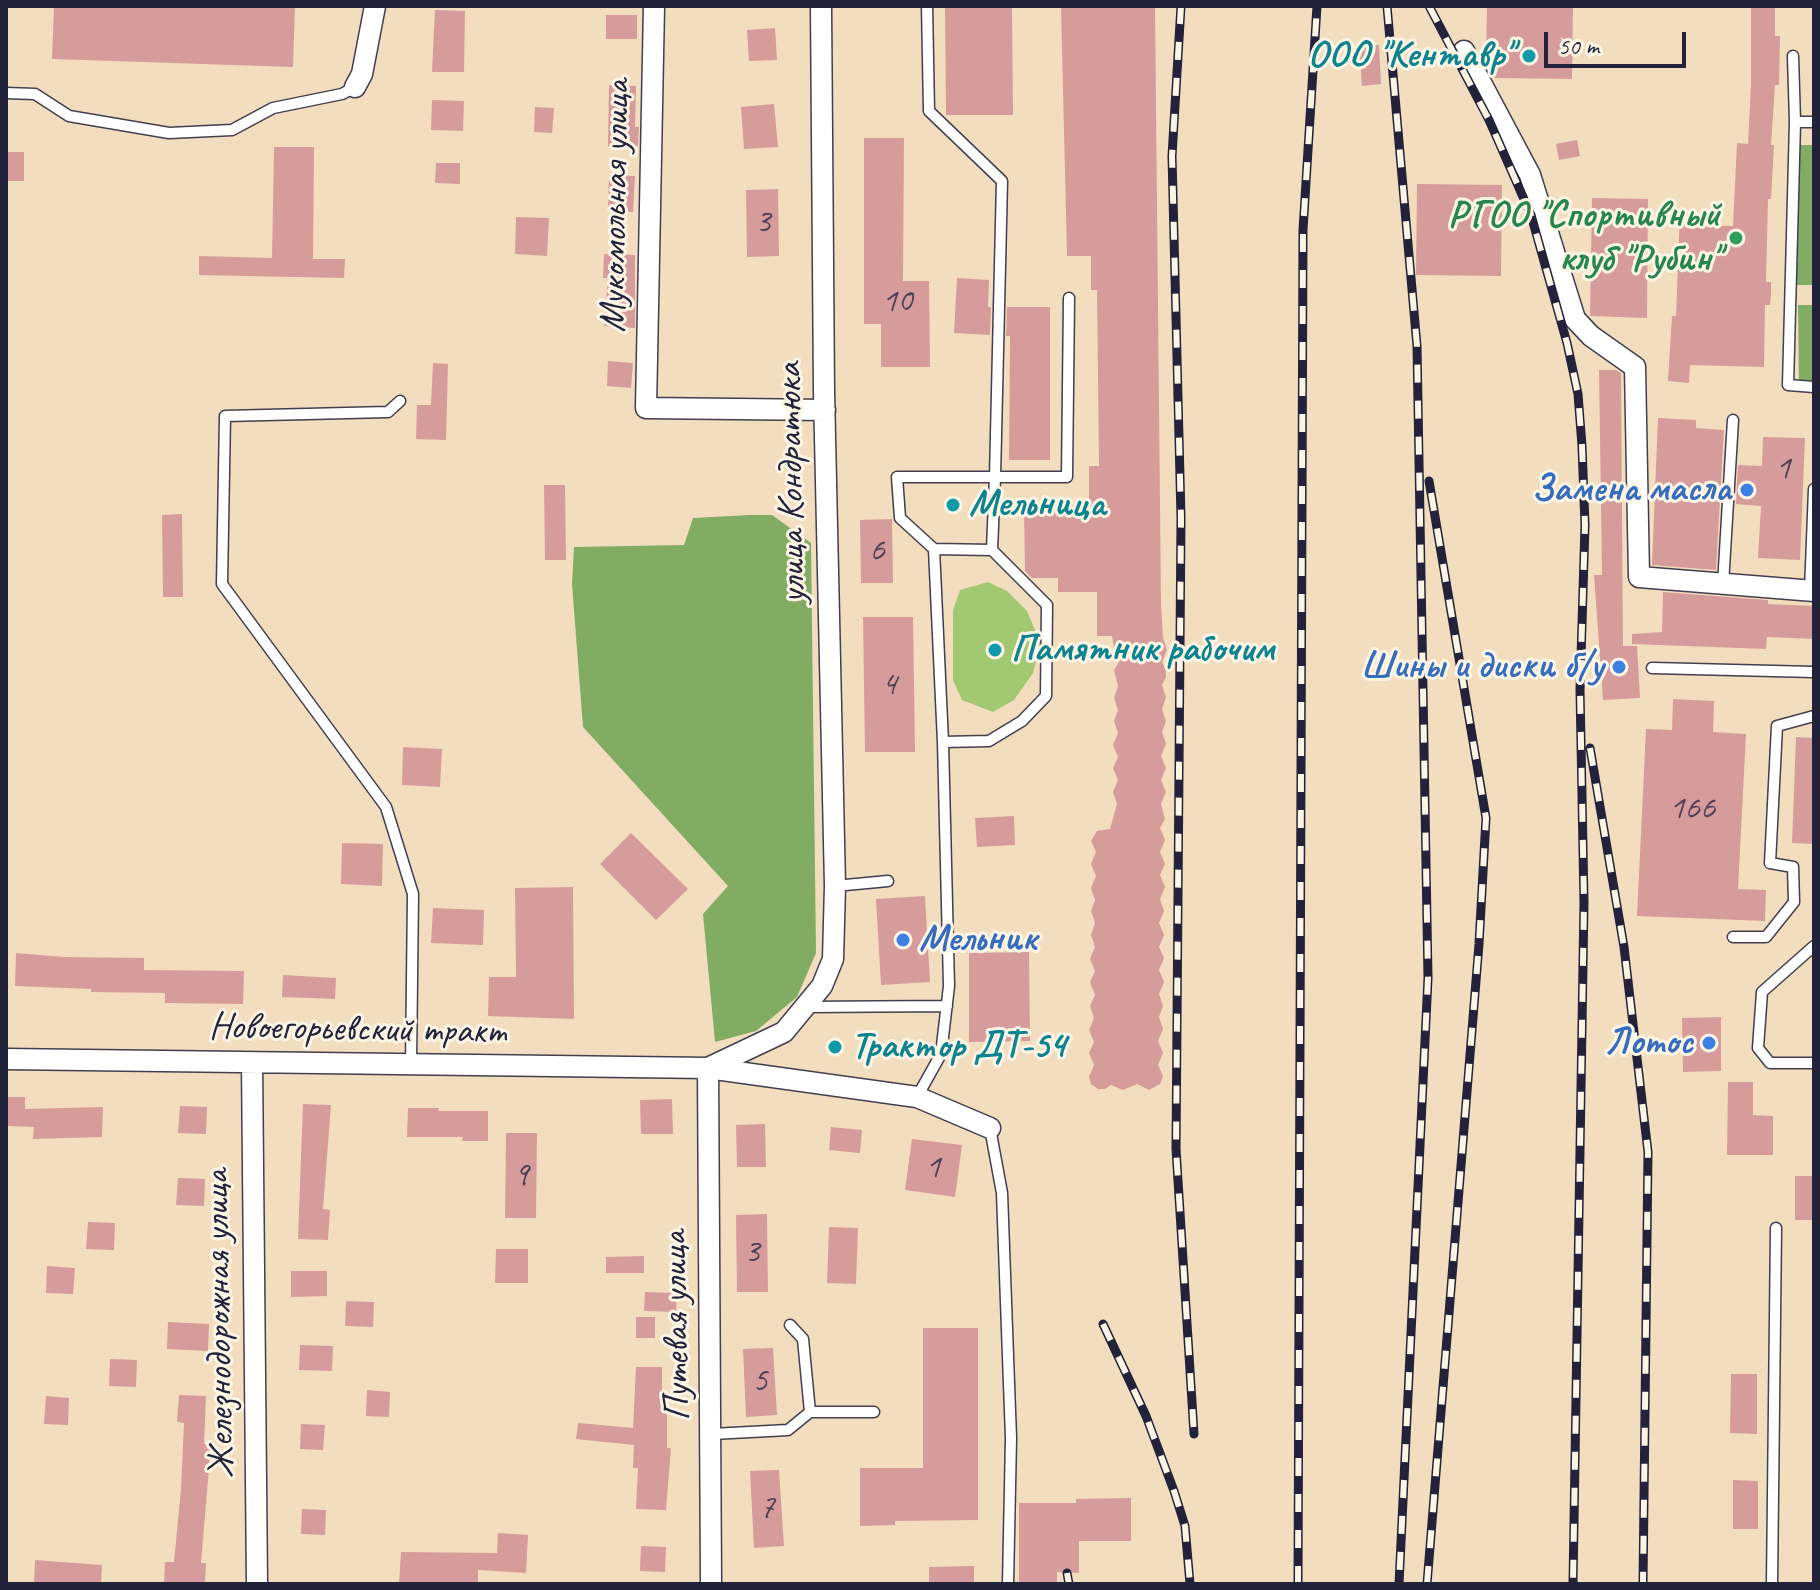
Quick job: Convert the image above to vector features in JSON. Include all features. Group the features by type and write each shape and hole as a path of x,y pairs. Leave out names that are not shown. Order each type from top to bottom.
{"street":[{"path":"355,87 362,74 375,6"},
{"name":"Мукомольная улица","path":"654,6 646,408 825,410"},
{"name":"улица Кондратюка","path":"821,6 825,410 835,886 833,959"},
{"path":"1464,51 1530,175 1575,319 1591,336 1635,367 1639,577 1812,591"},
{"name":"Новоегорьевский тракт","path":"708,1068 784,1032 822,986 833,959"},
{"name":"Новоегорьевский тракт","path":"6,1059 708,1068 917,1097 990,1128"},
{"name":"Железнодорожная улица","path":"252,1063 257,1584"},
{"name":"Путевая улица","path":"708,1068 711,1584"}],"lane":[{"path":"927,6 929,111 1002,181 992,550"},
{"path":"1793,56 1795,122 1788,385 1814,387"},
{"path":"6,93 35,94 69,116 169,133 232,130 273,108 342,94 355,87"},
{"path":"1795,122 1814,122"},
{"path":"943,742 989,741 1022,721 1046,696 1047,605 992,550 934,549 900,518 897,477 1067,477 1069,298"},
{"path":"400,401 388,412 225,416 222,584 386,807 413,894 411,1065"},
{"path":"1723,584 1733,420"},
{"path":"1812,591 1814,489"},
{"path":"917,1097 941,1054 949,986 934,549"},
{"path":"1652,668 1814,672"},
{"path":"1733,937 1766,937 1794,902 1793,867 1770,863 1777,726 1814,716"},
{"path":"835,886 888,881"},
{"path":"1814,946 1762,992 1758,1048 1770,1063 1814,1063"},
{"path":"806,1007 947,1006"},
{"path":"990,1128 1002,1193 1011,1438 1008,1584"},
{"path":"1772,1584 1776,1228"},
{"path":"790,1325 803,1339 810,1412"},
{"path":"712,1434 788,1430 810,1412 874,1412"}],"green space":[{"path":"1796,145 1814,145 1814,285 1797,285"},
{"path":"1798,305 1814,305 1814,384 1799,384"},
{"path":"772,515 811,543 816,953 797,997 756,1031 715,1042 703,914 728,886 583,727 572,584 574,547 684,545 693,518"},
{"path":"988,582 1007,591 1027,611 1041,644 1033,673 1014,700 993,712 962,700 953,680 953,610 960,590"}],"building":[{"path":"54,6 295,6 293,67 52,59"},
{"path":"945,6 1012,6 1013,115 946,115"},
{"path":"1061,6 1155,6 1161,604 1163,638 1167,650 1162,662 1166,670 1162,685 1166,697 1162,709 1166,721 1162,732 1166,744 1161,756 1166,768 1161,780 1166,792 1161,804 1165,819 1160,828 1165,840 1160,852 1165,864 1160,875 1165,887 1160,899 1164,911 1159,923 1164,935 1159,947 1164,958 1159,970 1164,982 1159,994 1163,1006 1159,1017 1163,1029 1158,1041 1163,1053 1158,1065 1163,1076 1160,1084 1149,1090 1137,1084 1123,1090 1111,1085 1098,1089 1091,1084 1089,1077 1094,1065 1089,1053 1094,1042 1089,1030 1094,1018 1090,1006 1095,995 1090,982 1095,971 1090,959 1095,947 1091,935 1095,923 1091,911 1095,900 1091,888 1096,876 1091,864 1096,852 1091,841 1097,831 1110,829 1117,804 1113,792 1118,780 1113,768 1118,757 1113,745 1118,733 1114,721 1118,710 1114,698 1118,686 1114,670 1119,662 1112,636 1097,636 1097,592 1058,592 1058,578 1032,578 1025,571 1024,506 1089,505 1089,466 1099,466 1097,290 1091,290 1091,256 1067,256"},
{"name":"ООО \"Кентавр\"","path":"1487,6 1573,6 1572,79 1493,78 1486,65"},
{"path":"1751,6 1775,6 1775,36 1780,36 1779,85 1775,85 1771,145 1774,145 1771,199 1768,199 1766,282 1771,282 1771,294 1770,305 1765,305 1764,367 1690,365 1689,383 1668,381 1672,316 1676,316 1680,212 1695,213 1695,225 1733,226 1737,143 1748,144"},
{"path":"435,10 465,11 464,72 432,72"},
{"path":"606,15 637,15 637,39 606,39"},
{"path":"775,28 777,60 749,61 747,30"},
{"path":"1379,45 1381,84 1362,86 1359,46"},
{"path":"609,85 636,86 638,146 608,146"},
{"path":"432,100 464,101 463,131 431,130"},
{"path":"774,104 778,147 744,149 741,107"},
{"path":"535,107 554,108 552,133 534,132"},
{"path":"864,138 904,138 903,281 929,281 930,367 881,367 881,324 864,324"},
{"path":"1577,140 1580,156 1559,160 1556,144"},
{"path":"274,147 314,147 313,259 345,259 344,278 199,275 199,256 272,258"},
{"path":"6,152 24,152 24,181 6,181"},
{"path":"436,163 460,163 460,184 435,183"},
{"path":"609,175 635,176 633,212 608,211"},
{"path":"1417,184 1502,185 1501,276 1416,275"},
{"path":"778,189 779,256 747,257 746,190"},
{"path":"1592,198 1648,199 1647,318 1590,316"},
{"path":"516,217 549,218 547,256 515,254"},
{"path":"604,254 635,255 635,328 604,326 608,278 603,278"},
{"path":"957,278 989,280 990,335 954,333"},
{"path":"1007,307 1050,307 1050,460 1009,460 1010,336 1006,336"},
{"path":"608,361 633,363 631,388 607,386"},
{"path":"433,363 448,364 446,440 416,439 417,405 431,405"},
{"path":"1599,370 1621,373 1623,646 1637,646 1640,698 1603,700 1594,575 1602,575"},
{"path":"1658,418 1696,420 1696,428 1724,430 1716,570 1652,565"},
{"path":"1763,437 1805,438 1800,560 1758,558 1761,506 1736,504 1738,465 1762,466"},
{"path":"544,485 565,485 566,560 545,560"},
{"path":"182,514 183,597 163,597 162,515"},
{"path":"892,519 893,583 861,583 860,520"},
{"path":"1663,592 1814,606 1814,639 1767,637 1766,649 1632,644 1632,634 1662,632"},
{"path":"863,617 913,617 915,752 865,752"},
{"path":"1673,699 1714,701 1713,732 1746,734 1738,889 1766,890 1765,921 1637,916 1646,729 1672,730"},
{"path":"1796,737 1814,738 1814,844 1792,843"},
{"path":"403,747 442,749 440,787 402,785"},
{"path":"1014,816 1015,845 977,847 975,818"},
{"path":"631,833 688,889 656,920 600,864"},
{"path":"342,843 383,844 382,886 341,884"},
{"path":"573,887 574,1019 488,1016 489,977 516,977 515,888"},
{"name":"Мельник","path":"925,896 930,982 881,985 876,899"},
{"path":"433,908 484,910 483,945 431,943"},
{"path":"1029,952 1030,1041 969,1042 969,953"},
{"path":"16,953 144,958 144,970 244,971 243,1004 165,1003 165,993 91,992 91,989 15,986"},
{"path":"283,975 336,978 335,999 282,997"},
{"path":"1721,1017 1721,1071 1683,1072 1682,1018"},
{"path":"1728,1082 1753,1082 1753,1115 1773,1116 1773,1155 1727,1155"},
{"path":"6,1097 25,1097 25,1109 103,1107 102,1137 33,1139 34,1127 6,1126"},
{"path":"672,1099 673,1134 641,1134 640,1100"},
{"path":"303,1104 331,1105 323,1209 330,1210 328,1240 298,1239"},
{"path":"180,1106 207,1107 206,1134 178,1133"},
{"path":"408,1108 488,1111 488,1141 462,1141 463,1137 407,1137"},
{"path":"765,1124 766,1167 737,1167 736,1125"},
{"path":"831,1127 862,1130 860,1153 829,1150"},
{"path":"506,1133 537,1133 536,1218 505,1218"},
{"path":"912,1139 962,1145 955,1197 905,1190"},
{"path":"1795,1176 1814,1176 1814,1220 1795,1220"},
{"path":"178,1178 205,1179 204,1206 176,1205"},
{"path":"767,1214 768,1292 737,1292 736,1215"},
{"path":"88,1222 115,1223 114,1250 86,1249"},
{"path":"829,1227 858,1228 856,1284 827,1283"},
{"path":"496,1249 528,1249 528,1283 495,1283"},
{"path":"644,1256 644,1273 606,1273 606,1257"},
{"path":"47,1266 75,1268 73,1294 46,1293"},
{"path":"291,1271 327,1271 327,1296 291,1297"},
{"path":"645,1292 677,1293 676,1312 644,1311"},
{"path":"346,1301 374,1302 373,1327 345,1326"},
{"path":"636,1317 655,1317 655,1338 636,1338"},
{"path":"168,1322 209,1324 208,1351 167,1349"},
{"path":"923,1328 978,1328 978,1520 895,1521 895,1525 860,1526 860,1468 923,1468"},
{"path":"300,1345 333,1346 332,1371 299,1370"},
{"path":"773,1348 777,1415 746,1417 743,1349"},
{"path":"110,1359 137,1360 136,1387 109,1386"},
{"path":"636,1367 662,1367 662,1401 667,1401 667,1448 671,1448 666,1510 636,1509 638,1468 633,1468 634,1445 576,1439 578,1423 633,1428"},
{"path":"1731,1374 1757,1374 1757,1434 1730,1433"},
{"path":"367,1390 390,1392 389,1417 366,1416"},
{"path":"179,1395 206,1396 204,1444 211,1444 201,1563 206,1563 205,1584 164,1584 165,1562 174,1562 181,1489 184,1423 177,1422"},
{"path":"46,1396 69,1398 68,1425 44,1424"},
{"path":"301,1424 325,1425 323,1450 300,1449"},
{"path":"779,1470 784,1546 754,1548 750,1471"},
{"path":"1733,1480 1758,1481 1758,1529 1733,1529"},
{"path":"1131,1498 1131,1541 1079,1541 1079,1573 1057,1572 1057,1584 1019,1584 1019,1503 1076,1503 1076,1499"},
{"path":"302,1509 326,1510 325,1535 301,1534"},
{"path":"498,1533 528,1535 526,1573 478,1570 478,1584 399,1584 401,1552 497,1553"},
{"path":"641,1546 666,1547 665,1572 640,1571"},
{"path":"35,1560 102,1565 101,1584 34,1584"},
{"path":"974,1566 974,1584 929,1584 929,1567"}],"railway":[{"path":"1181,6 1172,156 1181,518 1176,1149 1194,1434"},
{"path":"1298,1584 1303,230 1317,6"},
{"path":"1387,6 1417,346 1428,978 1399,1584"},
{"path":"1429,6 1489,120 1531,215 1578,394 1585,525 1580,690 1584,902 1573,1584"},
{"path":"1427,1584 1479,944 1486,818 1429,481"},
{"path":"1590,748 1624,947 1648,1152 1643,1584"},
{"path":"1103,1324 1146,1416 1174,1491 1185,1526 1190,1584"},
{"path":"1067,1573 1069,1584"}],"place":[{"name":"ООО \"Кентавр\"","path":"1529,56"},
{"name":"РГОО \"Спортивный клуб \"Рубин\"","path":"1736,238"},
{"name":"Замена масла","path":"1747,490"},
{"name":"Мельница","path":"953,505"},
{"name":"Памятник рабочим","path":"995,650"},
{"name":"Шины и диски б/у","path":"1619,667"},
{"name":"Мельник","path":"903,940"},
{"name":"Лотос","path":"1709,1043"},
{"name":"Трактор ДТ-54","path":"835,1047"}]}
